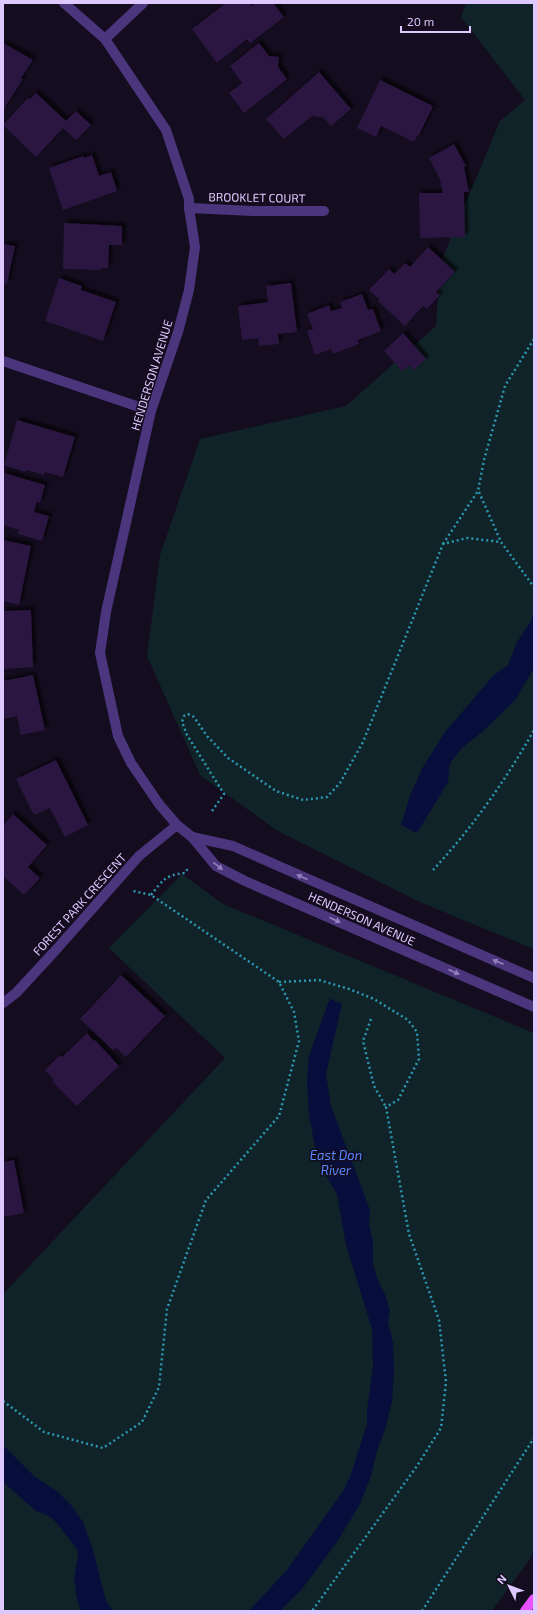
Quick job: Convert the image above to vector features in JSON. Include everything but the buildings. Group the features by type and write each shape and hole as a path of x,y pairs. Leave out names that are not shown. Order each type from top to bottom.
{"main road":[{"path":"525,1611 534,1599"}],"street":[{"name":"HENDERSON AVENUE","path":"64,3 105,39 166,130 188,198 195,247 189,290 178,332 151,411 106,612 100,653 118,736 131,763 159,804 177,825 192,837 216,866 245,881 534,1007"},
{"path":"105,39 143,3"},
{"name":"BROOKLET COURT","path":"189,208 252,211 324,211"},
{"path":"3,361 151,411"},
{"name":"FOREST PARK CRESCENT","path":"3,1002 16,993 139,856 177,825"},
{"name":"HENDERSON AVENUE","path":"192,837 233,846 534,978"}],"path":[{"path":"212,811 224,794 186,734 182,722 184,716 188,714 194,717 207,736 228,758 276,791 303,800 327,797 340,783 363,742 443,544 478,491 484,460 505,386 534,339"},
{"path":"478,491 501,542 534,587"},
{"path":"443,544 468,538 501,542"},
{"path":"433,870 459,842 509,772 534,730"},
{"path":"151,895 164,879 172,874 185,873 188,868"},
{"path":"3,1401 44,1432 103,1448 142,1422 159,1387 167,1309 206,1200 279,1116 299,1041 294,1012 279,982 151,895 133,891"},
{"path":"279,982 319,980 349,989 374,999 408,1020 417,1032 419,1059 398,1100 386,1107"},
{"path":"312,1611 417,1466 441,1428 446,1382 438,1320 409,1234 386,1107 374,1086 363,1041 371,1019"},
{"path":"422,1611 534,1438"}],"shaded area":[{"path":"466,3 534,3 534,949 422,903 276,830 200,775 147,656 160,555 200,439 346,406 436,326 440,264 500,121 525,100 461,17"},
{"path":"182,874 223,904 534,1033 534,1549 530,1559 492,1611 3,1611 3,1294 225,1058 109,948"}],"water":[{"path":"534,608 534,668 515,700 482,732 463,747 450,763 448,782 417,833 401,825 411,793 423,767 445,732 493,676 508,665 517,642 531,621"},
{"name":"East Don River","path":"330,998 336,1002 342,1003 326,1074 331,1106 370,1210 369,1224 373,1242 373,1264 390,1311 388,1322 393,1343 394,1372 392,1401 371,1476 360,1504 337,1542 302,1589 280,1611 249,1611 287,1570 343,1491 350,1477 367,1424 367,1410 373,1366 372,1329 346,1245 337,1194 322,1169 314,1142 309,1114 307,1080 309,1056"},
{"path":"3,1445 35,1477 57,1491 71,1505 83,1522 93,1550 106,1601 113,1611 82,1611 78,1604 74,1579 78,1557 77,1549 55,1521 49,1516 36,1511 3,1482"}]}
